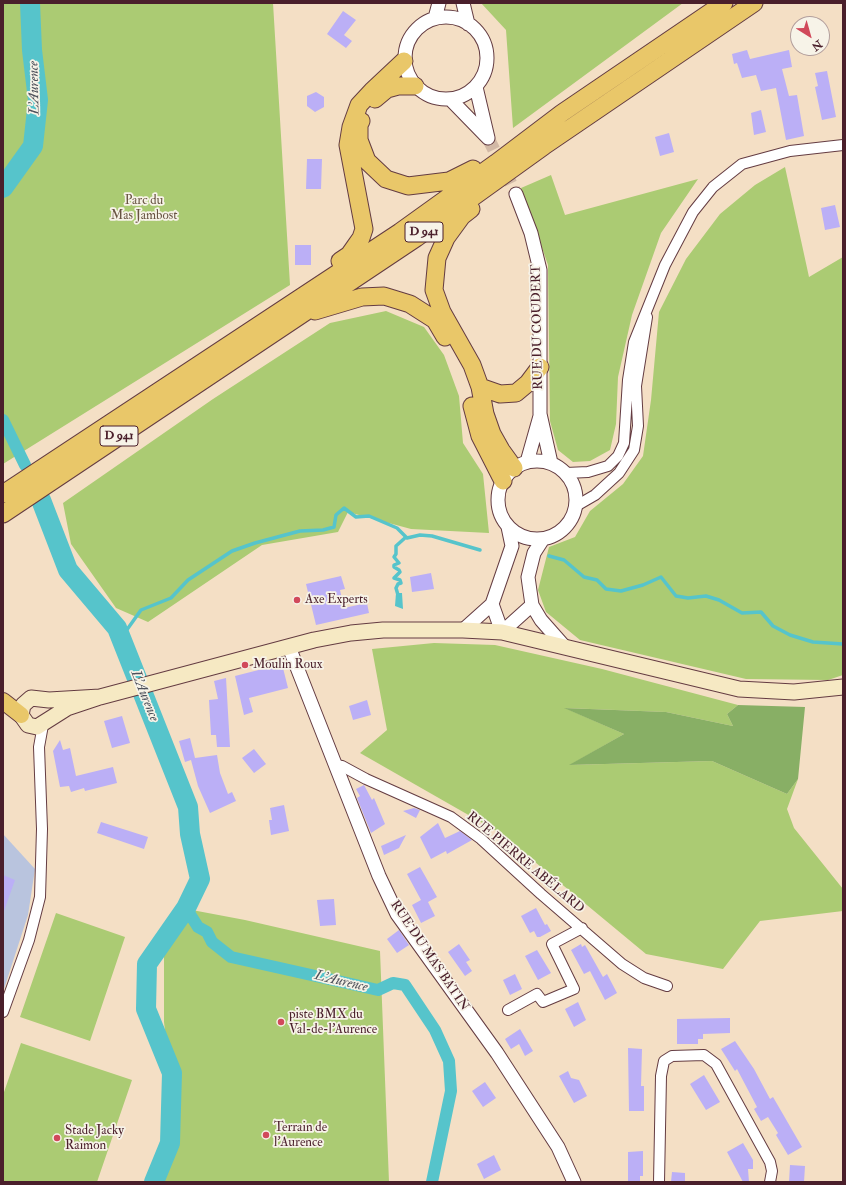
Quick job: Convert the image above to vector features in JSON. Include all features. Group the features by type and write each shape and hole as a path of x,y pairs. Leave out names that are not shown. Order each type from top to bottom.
{"highway":[{"name":"D 941","path":"3,514 295,310 562,113 724,3"},
{"name":"D 941","path":"3,494 295,310 416,238 544,146 754,3"},
{"path":"295,310 309,283 349,255 361,238 364,229 348,145 351,127 359,105 404,61"},
{"path":"415,86 398,86 387,89 376,97 366,108 359,125 359,140 367,161 386,179 408,186 449,182 475,168 496,163"},
{"path":"521,465 500,450 492,434 485,414 480,387 472,365 442,312 436,295 435,284 437,258 446,238 462,216 518,175 544,146"},
{"path":"295,310 362,297 384,296 410,304 435,320 452,349 468,384 480,436 503,481"},
{"path":"480,387 500,394 516,393 528,383 540,367"}],"main road":[{"path":"35,721 100,697 289,647 344,634 367,631 463,630 502,632 564,646 645,668 739,689 794,692 843,687"},
{"path":"35,721 21,709 26,701 31,698 42,700 100,697"},
{"path":"35,721 50,711 48,704 42,700"},
{"path":"3,701 35,721"}],"street":[{"path":"435,18 439,3"},
{"path":"464,3 468,24"},
{"path":"435,18 452,18 468,24 477,32 484,42 487,53 483,77 476,87 460,97 450,100 437,99 425,94 415,86 407,75 404,61 405,50 409,39 416,30 435,18"},
{"path":"450,100 488,138 476,87"},
{"path":"566,473 588,472 608,466 618,456 624,443 628,380 634,342 649,301 693,212 714,187 742,164 790,151 843,145"},
{"name":"RUE DU COUDERT","path":"516,194 530,234 540,270 540,414 551,463"},
{"path":"576,506 595,495 620,473 634,450 638,426 636,386 649,301"},
{"name":"RUE DU COUDERT","path":"521,465 540,414"},
{"path":"539,461 551,463 566,473 573,483 576,494 576,506 572,518 565,528 555,536 543,540 530,539 518,535 508,527 501,517 498,505 498,492 503,481 521,465 539,461"},
{"path":"463,630 492,604 512,546 508,527"},
{"path":"543,540 534,553 528,577 532,605 541,620 564,646"},
{"path":"492,604 502,632 532,605"},
{"name":"RUE DU MAS BATIN","path":"289,647 379,876 397,914 497,1053 558,1147 574,1182"},
{"path":"3,1012 29,940 40,897 42,829 38,747 35,721"},
{"name":"RUE PIERRE ABÉLARD","path":"336,765 342,766 366,779 451,817 481,839 622,964 644,978 667,986"},
{"path":"508,1010 537,994 543,1002 574,989 552,944 582,928"},
{"path":"659,1182 661,1076 664,1061 672,1056 704,1055 716,1064 770,1162 772,1171 770,1182"}],"shaded area":[{"path":"3,834 35,869 28,915 3,992"}],"green space":[{"name":"Parc du Mas Jambost","path":"3,3 273,3 290,285 3,464"},
{"path":"481,3 683,3 513,128 506,30"},
{"path":"785,167 809,277 843,257 843,675 828,680 746,679 580,640 546,612 538,590 549,547 575,537 590,511 623,484 643,456 651,400 659,312 686,259 720,214 755,185"},
{"path":"551,175 565,215 698,179 661,233 632,315 618,377 616,424 610,450 590,461 573,462 558,450 550,421 548,265 521,188"},
{"path":"386,311 424,327 444,355 459,396 463,443 483,474 489,533 411,529 348,512 338,532 262,545 148,622 116,608 71,544 63,503 213,399 330,323"},
{"path":"434,643 495,645 602,669 738,705 727,714 733,726 666,712 565,708 624,734 570,765 712,761 787,794 798,779 787,809 794,828 843,889 843,911 760,921 723,969 646,954 500,833 360,753 387,730 372,649"},
{"path":"738,705 805,707 798,779 787,794 712,761 569,765 624,734 564,708 666,712 733,726 727,714"},
{"path":"192,910 245,920 380,951 389,1182 164,1182 177,1132 164,1022 164,956"},
{"path":"56,913 125,937 90,1041 20,1017"},
{"name":"Stade Jacky Raimon","path":"21,1043 132,1080 97,1182 3,1182 3,1095"}],"water":[{"path":"396,593 402,593 403,609 395,606"}],"building":[{"path":"343,11 356,20 344,35 352,41 346,48 327,34"},
{"path":"747,50 750,59 789,50 792,67 782,69 789,96 797,95 804,136 786,140 776,88 761,91 756,75 742,78 737,63 734,64 732,54"},
{"path":"827,71 836,117 822,120 815,87 818,86 815,73"},
{"path":"316,92 324,97 324,107 315,112 307,106 307,96"},
{"path":"761,110 766,132 754,135 751,113"},
{"path":"669,133 674,152 660,156 655,137"},
{"path":"307,159 322,159 321,189 306,189"},
{"path":"835,205 840,227 825,230 821,208"},
{"path":"295,245 311,245 311,265 295,265"},
{"path":"431,573 434,589 412,592 410,577"},
{"path":"341,576 345,589 340,590 344,608 367,603 369,613 316,625 306,584"},
{"path":"282,664 288,688 249,698 253,712 244,715 235,676"},
{"path":"226,678 230,747 217,747 216,735 211,735 209,700 218,699 214,681"},
{"path":"367,700 371,715 353,720 349,706"},
{"path":"122,716 130,743 112,748 104,721"},
{"path":"190,738 195,758 217,755 220,773 228,794 232,792 236,801 210,813 198,786 191,760 185,762 179,741"},
{"path":"60,740 63,750 70,748 76,776 113,767 117,783 85,791 84,788 71,792 69,786 60,787 53,751"},
{"path":"254,749 266,764 254,773 242,758"},
{"path":"364,785 372,800 374,798 385,824 371,833 357,798 360,796 356,789"},
{"path":"284,805 289,831 271,835 269,820 272,820 270,808"},
{"path":"414,808 420,810 416,818 403,811"},
{"path":"101,822 148,837 144,849 97,833"},
{"path":"438,823 445,838 460,831 472,840 447,854 446,851 431,859 420,837"},
{"path":"406,835 399,848 384,855 381,846"},
{"path":"420,867 437,897 428,902 435,916 421,923 412,905 421,900 407,874"},
{"path":"3,875 15,880 4,911 3,911"},
{"path":"334,899 336,925 320,926 317,900"},
{"path":"536,908 545,925 547,924 551,931 540,937 537,937 534,931 530,933 521,916"},
{"path":"399,930 409,945 397,953 387,939"},
{"path":"459,944 470,960 466,962 472,971 465,976 448,952"},
{"path":"581,944 582,947 585,945 603,977 607,974 617,993 605,1000 590,971 584,974 571,950"},
{"path":"537,950 551,973 538,980 525,956"},
{"path":"515,974 522,989 510,995 503,980"},
{"path":"578,1002 586,1020 574,1027 565,1009"},
{"path":"730,1018 730,1033 703,1034 703,1039 698,1039 698,1044 677,1044 677,1019"},
{"path":"520,1029 533,1051 525,1056 519,1044 511,1049 505,1039"},
{"path":"735,1041 754,1069 770,1099 773,1097 802,1147 788,1155 776,1135 778,1133 768,1117 761,1121 754,1109 757,1107 737,1069 735,1071 721,1049"},
{"path":"628,1048 642,1049 641,1086 644,1086 644,1111 629,1111"},
{"path":"568,1071 571,1078 579,1080 587,1096 574,1103 559,1076"},
{"path":"704,1075 720,1102 706,1110 690,1084"},
{"path":"485,1082 496,1098 483,1107 472,1091"},
{"path":"743,1143 753,1160 753,1169 748,1169 749,1182 743,1182 727,1152"},
{"path":"643,1151 643,1176 640,1176 640,1182 628,1182 628,1152"},
{"path":"494,1155 501,1170 484,1179 477,1164"},
{"path":"790,1165 805,1166 804,1182 789,1182"},
{"path":"672,1172 685,1173 685,1182 671,1182"}],"waterway":[{"name":"L'Aurence","path":"3,188 33,146 38,100 32,50 30,3"},
{"name":"L'Aurence","path":"3,420 25,465"},
{"name":"L'Aurence","path":"41,500 68,570 117,628 188,807 190,834 200,879 186,908 147,964 146,1009 172,1073 170,1143 154,1182"},
{"path":"121,638 141,610 171,598 188,580 232,551 300,531 323,530 334,527 336,515 344,508 356,517 369,516 397,528 407,538 420,535 432,536 480,550"},
{"path":"398,595 396,588 398,584 401,583 400,580 394,578 400,572 394,567 394,565 399,563 394,557 396,554 396,546 406,537"},
{"path":"549,556 564,560 584,577 597,580 606,589 621,591 643,585 661,577 676,596 688,598 706,596 719,600 742,613 761,612 773,626 790,635 813,642 843,644"},
{"name":"L'Aurence","path":"186,908 198,927 207,932 212,942 231,957 378,990 393,983 405,985 435,1030 449,1061 451,1091 432,1182"}],"tunnel":[{"path":"488,138 516,194"}],"place":[{"name":"Axe Experts","path":"297,600"},
{"name":"Moulin Roux","path":"245,665"},
{"name":"piste BMX du Val-de-l'Aurence","path":"281,1022"},
{"name":"Terrain de l'Aurence","path":"266,1135"},
{"name":"Stade Jacky Raimon","path":"57,1138"}]}
